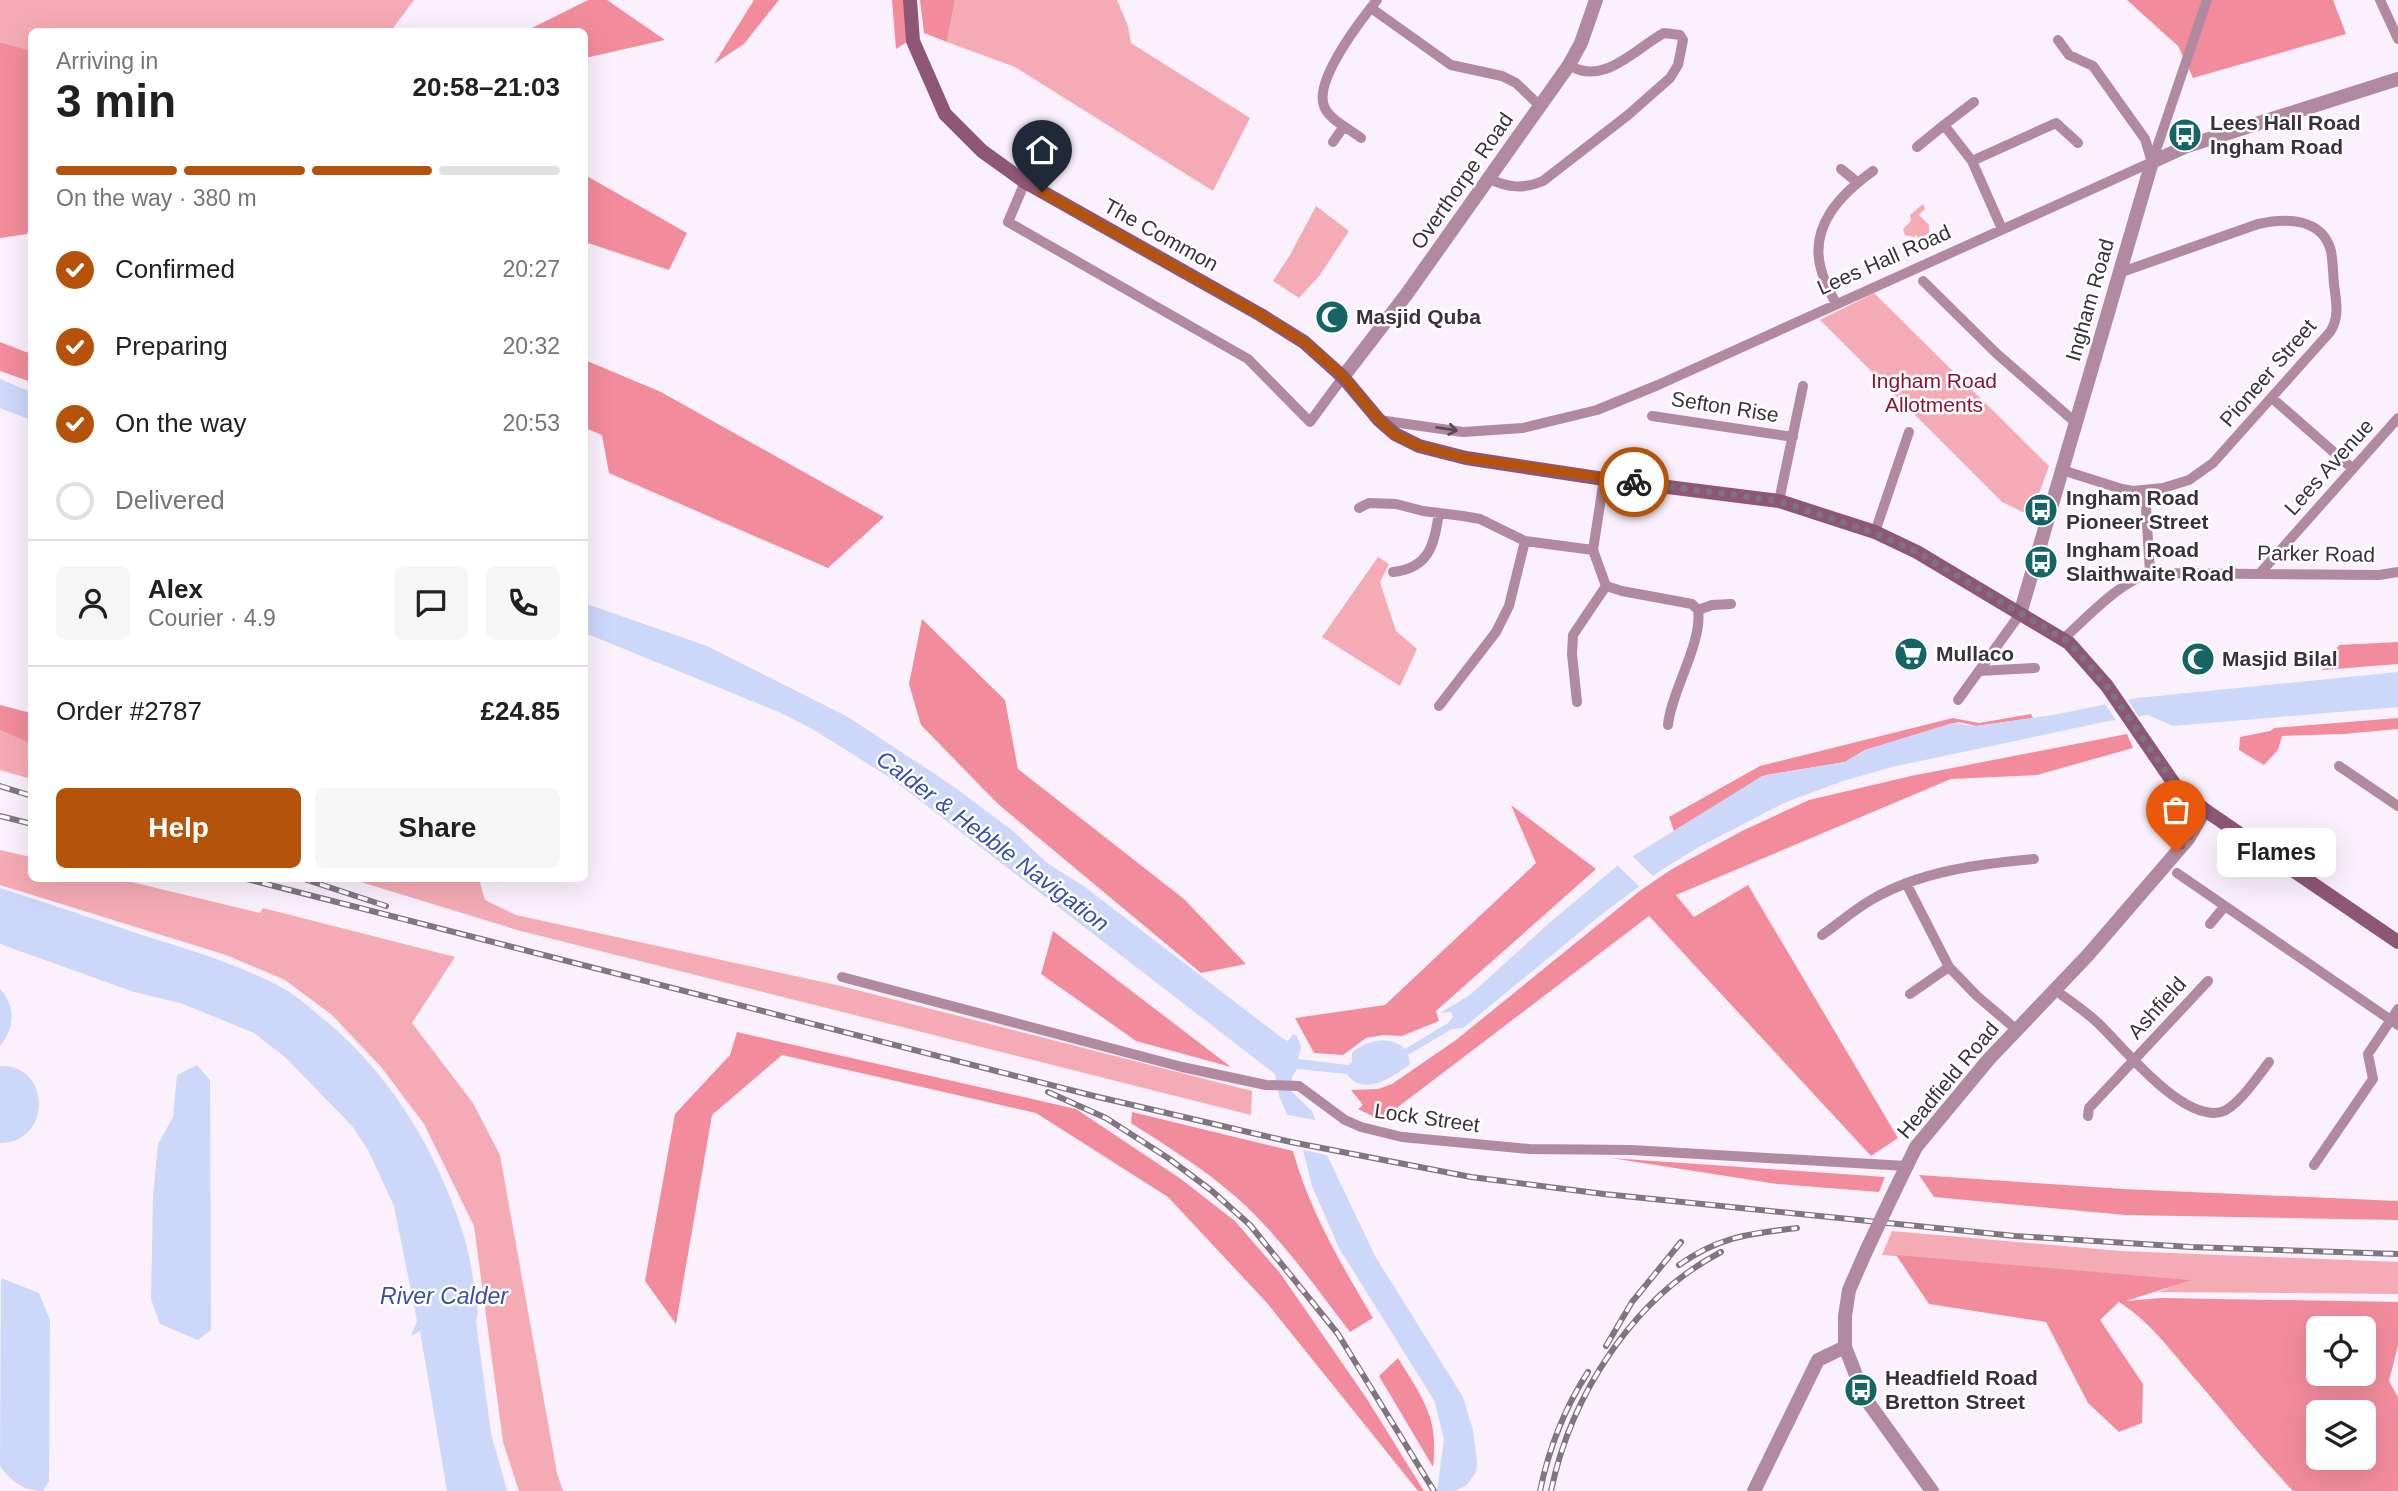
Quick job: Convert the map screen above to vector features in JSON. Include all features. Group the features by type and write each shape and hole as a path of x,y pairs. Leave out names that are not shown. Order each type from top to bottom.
{"main road":[{"name":"The Common","path":"910,0 913,41 945,114 982,151 1024,182 1261,315 1304,342 1343,376 1395,435 1419,446 1466,458 1779,501 1875,533 1917,552 2069,642 2107,686 2177,788 2398,942"}],"street":[{"name":"Overthorpe Road","path":"1343,376 1406,295 1569,65 1581,43 1596,0"},
{"name":"Ingham Road","path":"2020,614 2152,162 2207,0"},
{"path":"2381,0 2398,38"},
{"path":"1361,138 1330,115 1324,106 1322,93 1325,81 1356,27 1374,4 1451,65 1502,76 1516,83 1540,106"},
{"path":"1490,179 1509,187 1527,186 1543,181 1628,115 1670,78 1678,65 1683,40 1680,35 1664,33 1612,66 1595,72 1579,72 1569,65"},
{"path":"2058,40 2068,55 2093,66 2145,139 2152,162"},
{"name":"Lees Hall Road","path":"1379,420 1463,432 1522,428 1597,410 2187,146 2398,79"},
{"path":"1917,147 1974,102"},
{"path":"1972,162 2056,124 2078,143"},
{"path":"1944,125 1972,162 2002,229"},
{"path":"1334,142 1344,126"},
{"path":"1841,169 1857,182"},
{"path":"1836,304 1821,269 1819,240 1824,222 1833,206 1857,182 1873,171"},
{"path":"1024,182 1008,222 1248,359 1310,422 1343,376"},
{"name":"Pioneer Street","path":"2062,470 2122,489 2145,491 2176,485 2207,468 2330,332 2336,321 2331,251 2314,228 2289,219 2258,224 2119,273"},
{"path":"1923,281 1996,353 2076,423"},
{"path":"1779,501 1803,386"},
{"path":"2272,398 2353,469"},
{"name":"Sefton Rise","path":"1652,416 1793,437"},
{"name":"Lees Avenue","path":"2261,572 2398,418"},
{"path":"1875,533 1909,432"},
{"path":"1604,479 1593,550 1606,586 1622,592 1692,604 1698,610 1698,626 1684,676 1669,710 1668,725"},
{"path":"2145,491 2150,573"},
{"path":"1359,508 1369,503 1396,504 1480,520 1525,541 1593,550"},
{"path":"1393,572 1404,571 1427,556 1433,548 1439,513"},
{"path":"1439,706 1496,632 1509,606 1525,541"},
{"name":"Parker Road","path":"2063,639 2129,582 2150,573 2379,575 2398,572"},
{"path":"1577,702 1572,642 1590,608 1606,586"},
{"path":"1698,610 1712,605 1731,604"},
{"path":"1958,700 2020,614"},
{"path":"1979,671 2035,668"},
{"path":"2339,766 2398,806"},
{"name":"Headfield Road","path":"1932,1491 1865,1398 1845,1348 1845,1316 1849,1290 1916,1147 1989,1059 2088,955 2188,839 2205,810"},
{"path":"1822,935 1871,900 1906,883 1981,864 2034,859"},
{"path":"2177,873 2394,1023"},
{"path":"1906,883 1949,967 1977,996 2017,1030"},
{"path":"2210,924 2225,906"},
{"path":"1910,994 1949,967"},
{"name":"Lock Street","path":"842,977 1182,1067 1266,1085 1299,1086 1345,1120 1361,1128 1402,1136 1510,1148 1632,1150 1906,1166"},
{"name":"Ashfield","path":"2088,1116 2089,1108 2135,1062 2208,981"},
{"name":"Ashfield","path":"2055,990 2096,1021 2151,1079 2182,1102 2207,1112 2222,1112 2241,1097 2269,1062"},
{"path":"2314,1165 2373,1079 2368,1054 2394,1023 2398,1009"},
{"path":"1754,1491 1818,1360 1845,1348"}],"green space":[{"path":"0,0 414,0 393,28 28,28 28,50 0,42"},
{"path":"955,0 1117,0 1128,26 1131,43 1250,118 1213,191 1015,67 947,42"},
{"path":"1923,204 1925,209 1919,215 1929,225 1929,233 1919,240 1916,235 1905,235 1903,229 1911,221 1910,215"},
{"path":"1316,206 1349,231 1320,275 1299,298 1273,281"},
{"name":"Ingham Road Allotments","path":"1874,293 2049,466 2031,516 2002,502 1820,320"},
{"path":"1378,557 1389,564 1380,582 1396,631 1417,649 1400,686 1322,637"},
{"path":"0,730 28,743 28,778 0,770"},
{"path":"0,850 28,856 28,882 131,882 260,913 263,908 455,957 412,1023 473,1103 500,1155 557,1473 563,1491 519,1491 503,1442 474,1226 424,1124 382,1068 332,1015 285,980 226,955 0,885"},
{"path":"361,882 480,882 485,900 516,915 841,986 1252,1091 1251,1115 517,930"},
{"path":"1892,1231 2121,1251 2398,1262 2398,1294 2158,1292 2190,1280 1882,1255"}],"shaded area":[{"path":"588,0 607,0 665,40 588,57 588,28 532,28"},
{"path":"754,0 779,0 744,44 714,64"},
{"path":"892,0 904,0 907,42 896,49"},
{"path":"920,0 955,0 947,42 924,33"},
{"path":"2127,0 2333,0 2346,34 2193,78 2178,46"},
{"path":"0,42 28,50 28,230 27,234 0,238"},
{"path":"588,177 687,233 669,270 588,243"},
{"path":"0,342 28,353 28,381 0,371"},
{"path":"588,361 661,392 884,517 828,568 609,473 602,435 588,429"},
{"path":"922,619 1005,700 1018,769 1184,899 1246,964 1201,973 998,804 921,725 909,684"},
{"path":"2398,642 2398,664 2322,670 2339,645"},
{"path":"0,705 28,712 28,743 0,730"},
{"path":"2031,714 2033,718 1976,726 1959,722 1865,750 1845,762 1766,775 1674,831 1669,817 1760,766 1953,718 1979,723"},
{"path":"2398,718 2398,729 2282,736 2278,750 2264,765 2239,750 2240,737 2274,728"},
{"path":"2127,734 2133,748 2037,775 1951,779 1676,895 1694,917 1748,885 1898,1138 1871,1156 1649,916 1381,1120 1358,1109 1363,1105 1351,1090 1378,1089 1392,1084 1456,1040 1641,890 1672,869 1742,831 1809,800 1911,776"},
{"path":"1511,805 1596,869 1436,1011 1439,1021 1402,1036 1366,1038 1343,1055 1314,1053 1295,1018 1385,1005 1536,863"},
{"path":"1053,931 1231,1067 1136,1041 1041,974"},
{"path":"737,1032 1076,1109 1181,1179 1235,1221 1280,1273 1367,1399 1424,1491 1418,1491 1267,1303 1168,1197 1036,1113 782,1055 712,1115 676,1324 645,1281 675,1114 730,1055"},
{"path":"1132,1112 1293,1151 1317,1216 1373,1318 1350,1332 1296,1262 1252,1212 1211,1177 1131,1123"},
{"path":"1611,1158 1885,1177 1879,1192 1777,1184"},
{"path":"1919,1175 2123,1189 2398,1201 2398,1220 2125,1215 1934,1197"},
{"path":"1896,1255 2192,1280 2126,1301 2161,1298 2398,1302 2398,1345 2389,1381 2398,1397 2398,1491 2293,1491 2161,1339 2119,1302 2100,1320 2143,1384 2142,1423 2119,1432 2088,1403 2046,1322 1929,1304"},
{"path":"1398,1358 1422,1397 1431,1421 1434,1435 1433,1467 1379,1376"}],"water":[{"path":"0,379 28,391 28,419 0,408"},
{"name":"Calder & Hebble Navigation","path":"588,604 707,646 848,717 953,786 1013,831 1047,863 1085,887 1282,1038 1288,1041 1293,1034 1297,1036 1301,1047 1298,1059 1348,1065 1352,1062 1352,1053 1371,1042 1393,1042 1405,1049 1448,1023 1453,1017 1451,1012 1440,1013 1470,995 1617,866 1762,776 1845,762 1865,750 1952,723 1976,726 2053,715 2137,698 2398,672 2398,707 2173,726 2148,715 1892,767 1843,781 1786,802 1697,848 1660,871 1602,914 1463,1028 1452,1029 1408,1055 1410,1064 1387,1079 1369,1085 1354,1081 1347,1074 1297,1069 1292,1077 1291,1091 1312,1111 1327,1155 1375,1256 1463,1397 1473,1430 1477,1461 1476,1472 1466,1486 1455,1491 1437,1491 1444,1440 1435,1402 1339,1248 1312,1186 1303,1150 1279,1096 1275,1074 892,779 814,730 781,713 588,634"},
{"name":"River Calder","path":"0,888 197,952 269,981 308,1006 367,1061 388,1086 423,1140 451,1199 462,1230 478,1314 476,1322 491,1433 507,1491 447,1491 420,1331 411,1336 417,1321 394,1206 368,1150 352,1126 286,1058 254,1033 180,1003 134,992 0,944"},
{"path":"0,989 9,1003 12,1017 9,1032 0,1046"},
{"path":"197,1065 210,1080 211,1330 198,1340 160,1324 151,1299 153,1196 158,1144 173,1117 177,1075"},
{"path":"0,1066 17,1069 29,1077 36,1089 39,1103 37,1118 30,1130 17,1139 0,1143"},
{"path":"1,1278 39,1293 50,1320 49,1481 43,1491 18,1484 0,1466"}],"pier":[{"path":"2126,697 2141,720 2118,723 2103,701"},
{"path":"1630,854 1656,879 1642,889 1615,863"},
{"path":"1283,1114 1320,1121 1331,1156 1299,1149"}],"railway":[{"path":"0,786 28,795"},
{"path":"0,816 28,823"},
{"path":"259,882 1094,1096 1291,1142 1471,1177 1604,1194 2015,1236 2190,1247 2398,1254"},
{"path":"313,882 386,906"},
{"path":"1048,1092 1106,1118 1168,1158 1212,1191 1250,1225 1338,1334 1434,1491"},
{"path":"1679,1265 1722,1242 1797,1228"},
{"path":"1606,1346 1632,1302 1681,1242"},
{"path":"1551,1491 1560,1455 1574,1420 1590,1385 1610,1353 1660,1295 1721,1252"},
{"path":"1540,1491 1558,1429 1588,1372"}],"way so far":[{"path":"1634,482 1779,501 1875,533 1917,552 2069,642 2107,686 2177,788 2205,810 2188,839 2176,852"}],"place":[{"name":"Lees Hall Road Ingham Road","path":"2185,135"},
{"name":"Masjid Quba","path":"1332,317"},
{"name":"Ingham Road Pioneer Street","path":"2041,510"},
{"name":"Ingham Road Slaithwaite Road","path":"2041,562"},
{"name":"Mullaco","path":"1911,654"},
{"name":"Masjid Bilal","path":"2198,659"},
{"name":"Flames","path":"2176,852"},
{"name":"Headfield Road Bretton Street","path":"1861,1390"}],"route":[{"path":"1042,192 1304,342 1343,376 1395,435 1419,446 1466,458 1634,482"}]}
